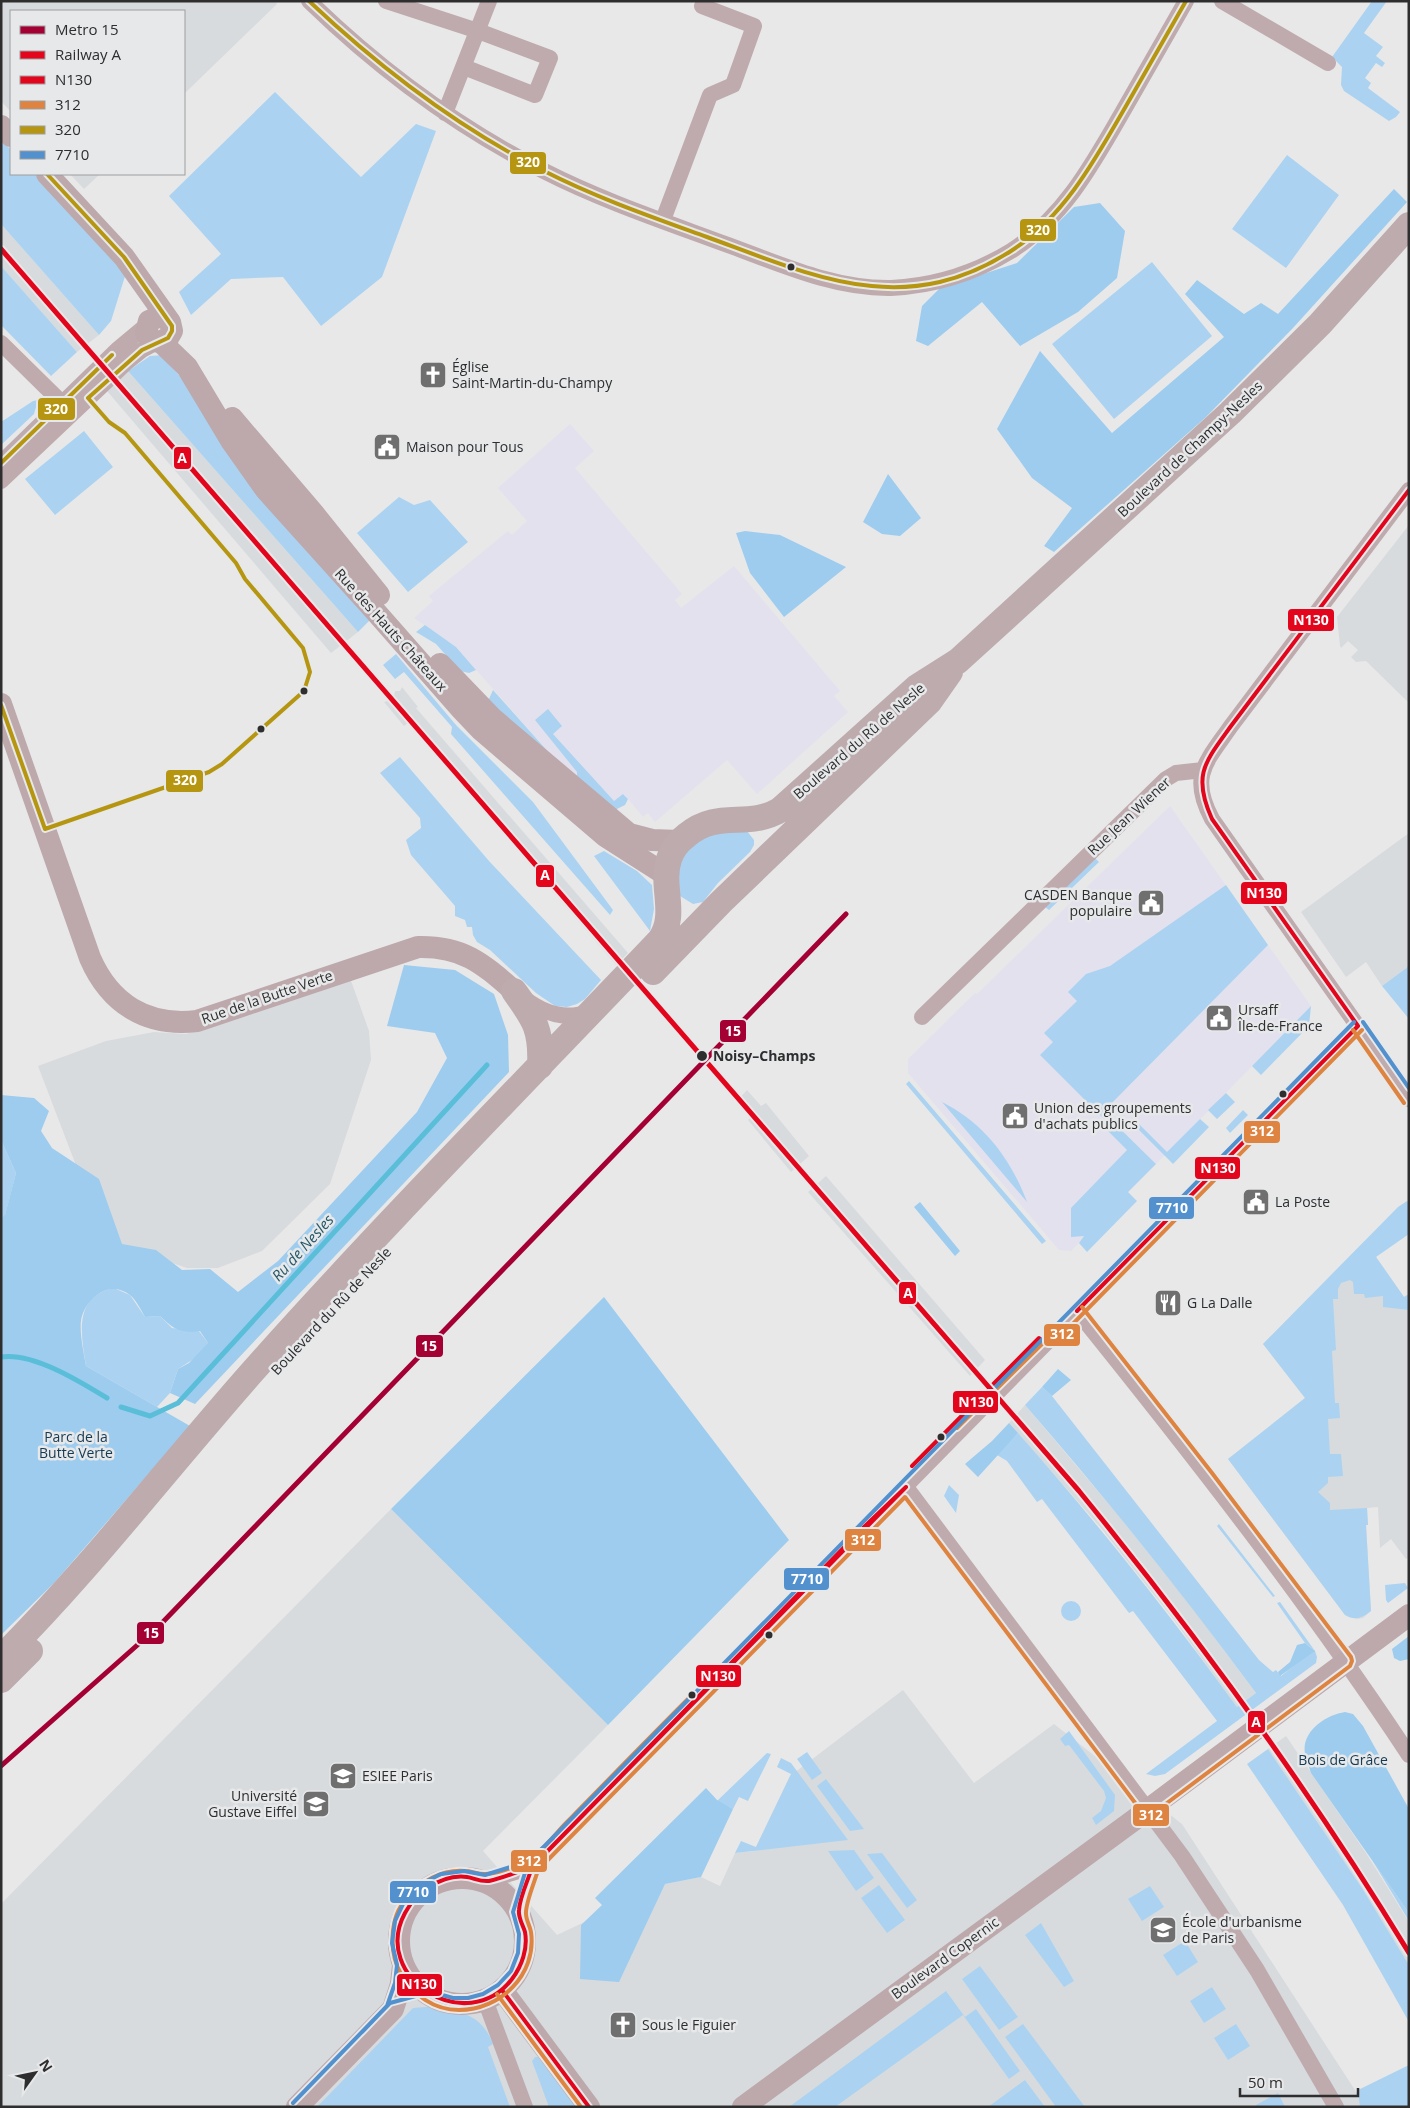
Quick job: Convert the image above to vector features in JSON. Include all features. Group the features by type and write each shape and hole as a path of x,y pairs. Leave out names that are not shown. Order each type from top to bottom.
{"main road":[{"name":"Boulevard de Champy-Nesles","path":"958,661 1150,488 1236,407 1320,324 1409,226"},
{"name":"Boulevard du Rû de Nesle","path":"679,841 700,825 709,822 722,819 759,819 780,810 917,687 958,661"},
{"name":"Boulevard du Rû de Nesle","path":"755,871 929,702 958,661"},
{"path":"666,875 679,905 688,914 697,914 721,902 755,871 762,850 760,838 751,826 740,820"},
{"path":"666,947 668,922 666,875 671,855 679,841"},
{"name":"Boulevard du Rû de Nesle","path":"1,1680 56,1624 121,1552 312,1327 605,1006 666,947 721,902"},
{"path":"514,991 538,1029 540,1066"},
{"path":"1,1658 43,1617 252,1373 318,1299 540,1066 605,1006"}],"street":[{"path":"309,1 373,59 445,114 543,170 597,195 792,269 848,284 878,287 908,286 942,280 968,272 998,258 1027,239 1054,214 1076,189 1094,161 1186,1"},
{"path":"386,1 478,31 550,58 535,95 464,67"},
{"path":"445,114 489,1"},
{"path":"1222,1 1328,63"},
{"path":"663,220 710,94 733,85 754,26 702,6"},
{"path":"1,126 10,135"},
{"name":"Rue des Hauts Châteaux","path":"48,175 107,237 146,286 159,330 187,366 232,442 266,490 481,730 605,836 666,875"},
{"path":"1,481 122,356 142,350 159,330"},
{"name":"Rue des Hauts Châteaux","path":"159,330 186,349 220,403 242,431 314,514 421,644 492,718 629,834 652,840 679,841"},
{"path":"1,343 63,404"},
{"path":"1,463 63,404 99,378"},
{"path":"1409,490 1231,726 1206,761 1201,780 1203,802 1212,820 1409,1099"},
{"name":"Rue de la Butte Verte","path":"1,704 90,958 101,979 113,994 133,1009 159,1020 198,1021 418,947 455,950 467,955 490,970 535,1007 561,1016 578,1016 605,1006"},
{"name":"Rue Jean Wiener","path":"922,1017 1166,778 1176,773 1203,770"},
{"path":"519,1913 532,1867 1358,1026"},
{"path":"1077,1311 1207,1477 1338,1667 1409,1755"},
{"path":"906,1487 1161,1800 1182,1856 1256,1970 1336,2107"},
{"path":"1338,1667 1409,1615"},
{"name":"Boulevard Copernic","path":"744,2107 1161,1800 1338,1667"},
{"path":"485,1881 532,1867"},
{"path":"464,1877 485,1881 499,1889 519,1913 525,1933 524,1954 516,1974 494,1995 469,2004 452,2004 436,1999 422,1990 411,1979 403,1965 398,1944 401,1923 414,1899 424,1889 443,1880 464,1877"},
{"path":"297,2107 393,2009 401,1984 403,1965"},
{"path":"494,1995 525,2107"},
{"path":"494,1995 589,2107"},
{"path":"393,2009 424,2000 436,1999"}],"shaded area":[{"path":"1,1 275,1 277,4 185,93 185,10 10,10 10,111 1,101"},
{"path":"1372,1 1387,1 1364,33 1383,47 1376,56 1385,63 1382,67 1376,63 1365,78 1371,83 1368,88 1400,112 1389,121 1344,91 1341,85 1342,67 1332,57"},
{"path":"275,92 361,177 416,124 436,131 382,277 321,326 283,277 231,279 191,315 179,292 221,254 169,196"},
{"path":"1,139 10,149 10,175 36,175 105,245 126,273 111,321 99,335 1,224"},
{"path":"1287,155 1339,195 1286,268 1232,229"},
{"path":"71,175 99,175 84,189"},
{"path":"1,224 99,335 77,352 1,266"},
{"path":"1152,262 1212,336 1114,419 1052,344"},
{"path":"1,266 77,352 51,376 1,325"},
{"path":"163,355 372,618 358,632 128,371 150,356"},
{"path":"128,371 358,632 331,653 107,391"},
{"path":"38,400 34,414 1,445 1,422 33,401"},
{"path":"570,424 594,451 575,468 682,594 675,600 681,608 734,566 840,691 834,696 848,712 757,794 727,760 655,822 648,813 643,817 624,794 608,807 560,765 456,647 414,618 433,601 429,596 508,531 512,535 527,521 498,488"},
{"path":"84,431 113,467 55,515 25,479"},
{"path":"399,497 414,505 430,500 468,542 408,592 357,533"},
{"path":"1409,525 1409,703 1366,661 1356,662 1351,657 1358,650 1348,641 1341,648 1337,617"},
{"path":"425,625 456,647 476,670 469,673 460,671 436,644 416,632"},
{"path":"396,654 456,725 533,802 613,910 610,915 451,734 452,727 404,672 395,679 383,665"},
{"path":"402,687 418,707 416,708 628,953 616,965 408,723 404,726 384,702 388,701 389,696 394,696 395,691 400,691"},
{"path":"493,690 560,765 488,701"},
{"path":"548,709 562,726 553,734 614,801 623,794 628,799 625,805 615,810 577,780 577,772 535,720"},
{"path":"400,757 489,861 601,980 585,999 567,1007 555,1006 536,993 490,950 477,942 473,935 472,927 467,927 465,920 455,916 455,906 411,855 406,840 421,828 420,818 380,773"},
{"path":"1170,806 1311,1006 1071,1251 1059,1250 908,1073 908,1059"},
{"path":"747,831 754,840 754,845 750,852 718,883 703,902 693,904 680,896 675,868 700,835"},
{"path":"1409,833 1409,966 1382,986 1366,962 1346,977 1301,912"},
{"path":"604,851 637,871 652,885 654,909 650,931 594,856"},
{"path":"1095,858 1099,862 1049,910 1045,907"},
{"path":"1226,885 1268,945 1103,1112 1156,1164 1128,1192 1137,1201 1087,1252 1079,1243 1084,1236 1071,1237 1071,1208 1127,1150 1106,1129 1110,1125 1040,1055 1053,1042 1044,1033 1077,1001 1068,992 1086,974 1110,966"},
{"path":"1409,966 1409,1019 1382,986"},
{"path":"350,978 369,1031 371,1060 330,1184 262,1251 218,1268 187,1268 116,1244 77,1168 38,1066 106,1041 154,1032 186,1034"},
{"path":"1311,1006 1309,1026 1261,1075 1252,1066"},
{"path":"909,1081 1046,1241 1042,1244 906,1084"},
{"path":"747,1090 761,1106 766,1103 809,1156 791,1172 748,1120 750,1118 736,1102"},
{"path":"1226,1093 1235,1102 1217,1119 1208,1110"},
{"path":"942,1102 971,1120 994,1144 1013,1171 1027,1202"},
{"path":"1243,1110 1248,1115 1230,1133 1226,1128"},
{"path":"1134,1119 1167,1152 1200,1119 1209,1127 1173,1164 1131,1122"},
{"path":"1,1140 16,1173 5,1216 1,1218"},
{"path":"826,1176 985,1360 970,1376 808,1192"},
{"path":"1407,1201 1409,1203 1409,1234 1376,1257 1404,1297 1409,1294 1409,1310 1383,1307 1383,1296 1365,1298 1364,1294 1354,1294 1353,1282 1350,1280 1341,1283 1338,1289 1338,1299 1333,1299 1336,1350 1332,1351 1335,1403 1339,1403 1340,1418 1328,1419 1330,1454 1341,1454 1343,1476 1328,1477 1328,1483 1318,1492 1330,1503 1330,1510 1367,1508 1368,1525 1366,1525 1371,1611 1361,1617 1352,1618 1345,1615 1228,1459 1305,1398 1263,1344 1398,1207"},
{"path":"1365,1241 1404,1297 1409,1294 1409,1558 1406,1559 1391,1539 1380,1548 1378,1507 1367,1508 1368,1525 1366,1525 1371,1611 1363,1618 1357,1619 1345,1615 1228,1459 1305,1398 1263,1344"},
{"path":"114,1288 130,1295 145,1317 160,1316 172,1328 199,1331 208,1343 206,1351 178,1369 170,1393 157,1407 86,1366 82,1330 86,1308 92,1299 101,1292"},
{"path":"1042,1387 1052,1396 1259,1660 1273,1672 1276,1670 1281,1676 1314,1650 1305,1643 1277,1603 1280,1602 1315,1651 1317,1657 1316,1663 1165,1774 1155,1776 1146,1774 1217,1721 1133,1611 1129,1613 1042,1499 1037,1502 1007,1461 997,1455 1018,1433 1131,1567 1237,1707 1256,1693 1144,1547 1025,1405"},
{"path":"1025,1405 1118,1515 1191,1606 1256,1693 1237,1707 1174,1620 1101,1528 1009,1423"},
{"path":"949,1485 959,1495 956,1513 944,1496"},
{"name":"Université Gustave Eiffel","path":"391,1509 608,1725 483,1851 557,1935 665,1884 701,1877 720,1886 735,1853 754,1851 790,1776 903,1690 974,1783 1054,1724 1182,1824 1366,2107 1,2107 1,1904"},
{"path":"1219,1524 1275,1596 1273,1597 1217,1526"},
{"path":"1405,1583 1408,1588 1388,1603 1385,1585"},
{"path":"1071,1601 1078,1604 1081,1611 1078,1618 1071,1621 1064,1618 1061,1611 1064,1604"},
{"path":"1069,1731 1115,1795 1114,1811 1096,1825 1092,1818 1101,1811 1106,1798 1104,1791 1069,1745 1065,1746 1060,1739"},
{"path":"1286,1736 1366,1853 1409,1922 1409,1965 1362,1888 1268,1749"},
{"path":"1268,1749 1362,1888 1409,1965 1409,2022 1343,1905 1247,1764"},
{"path":"807,1752 822,1773 812,1780 797,1759"},
{"path":"767,1753 771,1754 748,1801 739,1797 733,1809 717,1801"},
{"path":"781,1758 791,1763 848,1840 735,1853 741,1841 756,1847 791,1774 777,1767"},
{"path":"826,1779 864,1829 850,1831 817,1786"},
{"path":"854,1850 874,1878 856,1891 828,1851"},
{"path":"882,1853 917,1900 907,1908 867,1854"},
{"path":"1372,1860 1409,1913 1409,1921"},
{"path":"879,1885 905,1920 887,1933 861,1898"},
{"path":"1150,1886 1164,1907 1142,1921 1128,1899"},
{"path":"1041,1923 1074,1981 1064,1987 1025,1935"},
{"path":"1185,1941 1198,1962 1177,1976 1163,1955"},
{"path":"980,1966 1018,2017 999,2030 962,1979"},
{"path":"1212,1987 1226,2009 1204,2023 1190,2001"},
{"path":"946,1991 965,2017 976,2009 1020,2071 1009,2079 963,2015 835,2107 789,2107"},
{"path":"437,2006 464,2013 478,2021 489,2034 493,2044 488,2047 510,2107 317,2107 413,2008"},
{"path":"1023,2024 1085,2107 1056,2107 1005,2037"},
{"path":"1236,2024 1250,2046 1228,2060 1214,2038"},
{"path":"535,2057 538,2057 576,2107 549,2107 532,2061"},
{"path":"1409,2065 1409,2107 1360,2107 1358,2090"},
{"path":"1025,2080 1045,2107 988,2107"},
{"path":"1278,2093 1285,2107 1257,2107 1256,2105"}],"green space":[{"path":"1394,189 1407,202 1293,328 1206,417 1054,552 1044,546 1072,508 1032,478 997,429 1040,351 1112,433 1224,337 1185,294 1197,280 1244,314 1261,303 1278,314"},
{"path":"1100,203 1125,231 1117,278 1078,312 1020,346 982,302 928,346 916,341 922,306 940,288 1017,263 1074,207"},
{"path":"888,474 921,518 900,536 882,534 863,522"},
{"path":"745,531 780,535 846,567 784,617 750,573 736,533"},
{"name":"Parc de la Butte Verte","path":"404,965 455,970 494,994 508,1035 509,1072 195,1404 170,1393 178,1369 189,1363 208,1343 200,1331 187,1332 178,1330 160,1316 145,1317 130,1295 115,1289 101,1292 90,1302 85,1309 81,1321 86,1366 190,1426 54,1583 1,1635 1,1218 5,1215 16,1173 1,1140 1,1095 34,1098 49,1111 41,1131 52,1148 99,1179 122,1244 156,1250 182,1270 210,1269 238,1292 278,1261 417,1112 447,1058 435,1033 387,1026"},
{"path":"920,1202 960,1251 955,1256 914,1207"},
{"path":"604,1297 789,1540 608,1725 391,1509"},
{"path":"1058,1369 1071,1380 1052,1396 1042,1387"},
{"path":"1009,1423 1018,1433 978,1477 965,1464 992,1441"},
{"path":"1409,1636 1409,1659 1400,1661 1394,1658 1392,1649"},
{"path":"1305,1643 1315,1651 1280,1676 1278,1672 1290,1662 1297,1645"},
{"name":"Bois de Grâce","path":"1345,1712 1353,1714 1363,1726 1409,1809 1409,1913 1311,1773 1307,1761 1305,1746 1311,1731 1316,1725 1330,1717"},
{"path":"706,1788 717,1800 733,1809 701,1877 665,1884 619,1982 580,1979 581,1925 602,1905 595,1898"}],"waterway":[{"name":"Ru de Nesles","path":"121,1407 150,1416 178,1403 487,1065"},
{"name":"Ru de Nesles","path":"1,1357 27,1359 42,1364 107,1398"}],"metro line":[{"name":"15","path":"1,1766 160,1625 846,914"}],"rail line":[{"name":"A","path":"1,249 1079,1491 1124,1546 1252,1716 1333,1833 1409,1953"}],"transit line":[{"name":"320","path":"309,1 363,50 420,95 512,154 564,181 625,207 784,265 822,277 859,284 896,287 933,283 971,272 1011,251 1047,222 1063,204 1090,167 1186,1"},
{"name":"320","path":"1,705 45,829 209,772 222,764 304,691 310,672 303,648 245,579 236,563 125,433 109,422 88,398 142,350 168,338 172,331 172,326 124,257 48,175"},
{"name":"320","path":"1,463 112,355"},
{"name":"N130","path":"1358,1026 1212,819 1206,804 1202,780 1204,770 1214,750 1409,490"},
{"name":"7710","path":"293,2103 390,2003 423,1994 435,1993 453,1998 468,1998 483,1994 498,1985 511,1971 518,1953 519,1934 513,1912 528,1863 1354,1022"},
{"name":"7710","path":"1363,1022 1409,1088"},
{"name":"N130","path":"1077,1311 1358,1026"},
{"name":"312","path":"1353,1030 1404,1103"},
{"name":"312","path":"957,1428 1042,1344 1059,1338 1362,1030"},
{"name":"312","path":"692,1695 567,1822 542,1850 527,1862 488,1874 465,1871 440,1874 418,1887 406,1899 396,1916 393,1936 394,1956 401,1974 418,1995 441,2007 459,2010 488,2004 501,1997 513,1987 522,1976 531,1948 531,1932 526,1910 538,1870 905,1497 1145,1816 1151,1815 1350,1666 1351,1657 1212,1473 1082,1307"},
{"name":"N130","path":"912,1466 1039,1338"},
{"name":"N130","path":"912,1466 1039,1338"},
{"name":"N130","path":"532,1867 864,1527 906,1487"},
{"name":"N130","path":"532,1867 906,1487"},
{"name":"7710","path":"362,2032 387,2006 395,1983 397,1965 392,1943 395,1921 405,1900 421,1884 441,1874 464,1871 485,1875 529,1861 553,1838"},
{"name":"N130","path":"532,1867 522,1894 519,1910 526,1938 525,1950 519,1968 512,1979 493,1996 471,2003 449,2001 428,1993 412,1978 401,1959 398,1937 405,1913 423,1890 446,1879 467,1877 489,1881 532,1867"},
{"name":"N130","path":"502,1990 589,2107"},
{"name":"312","path":"497,1994 581,2107"}],"place":[{"name":"Église Saint-Martin-du-Champy","path":"433,375"},
{"name":"Maison pour Tous","path":"387,447"},
{"name":"CASDEN Banque populaire","path":"1151,903"},
{"name":"Ursaff Île-de-France","path":"1219,1018"},
{"name":"Noisy–Champs","path":"702,1056"},
{"name":"Union des groupements d'achats publics","path":"1015,1116"},
{"name":"La Poste","path":"1256,1202"},
{"name":"G La Dalle","path":"1168,1303"},
{"name":"ESIEE Paris","path":"343,1776"},
{"name":"Université Gustave Eiffel","path":"316,1804"},
{"name":"École d'urbanisme de Paris","path":"1163,1930"},
{"name":"Sous le Figuier","path":"623,2025"}]}
